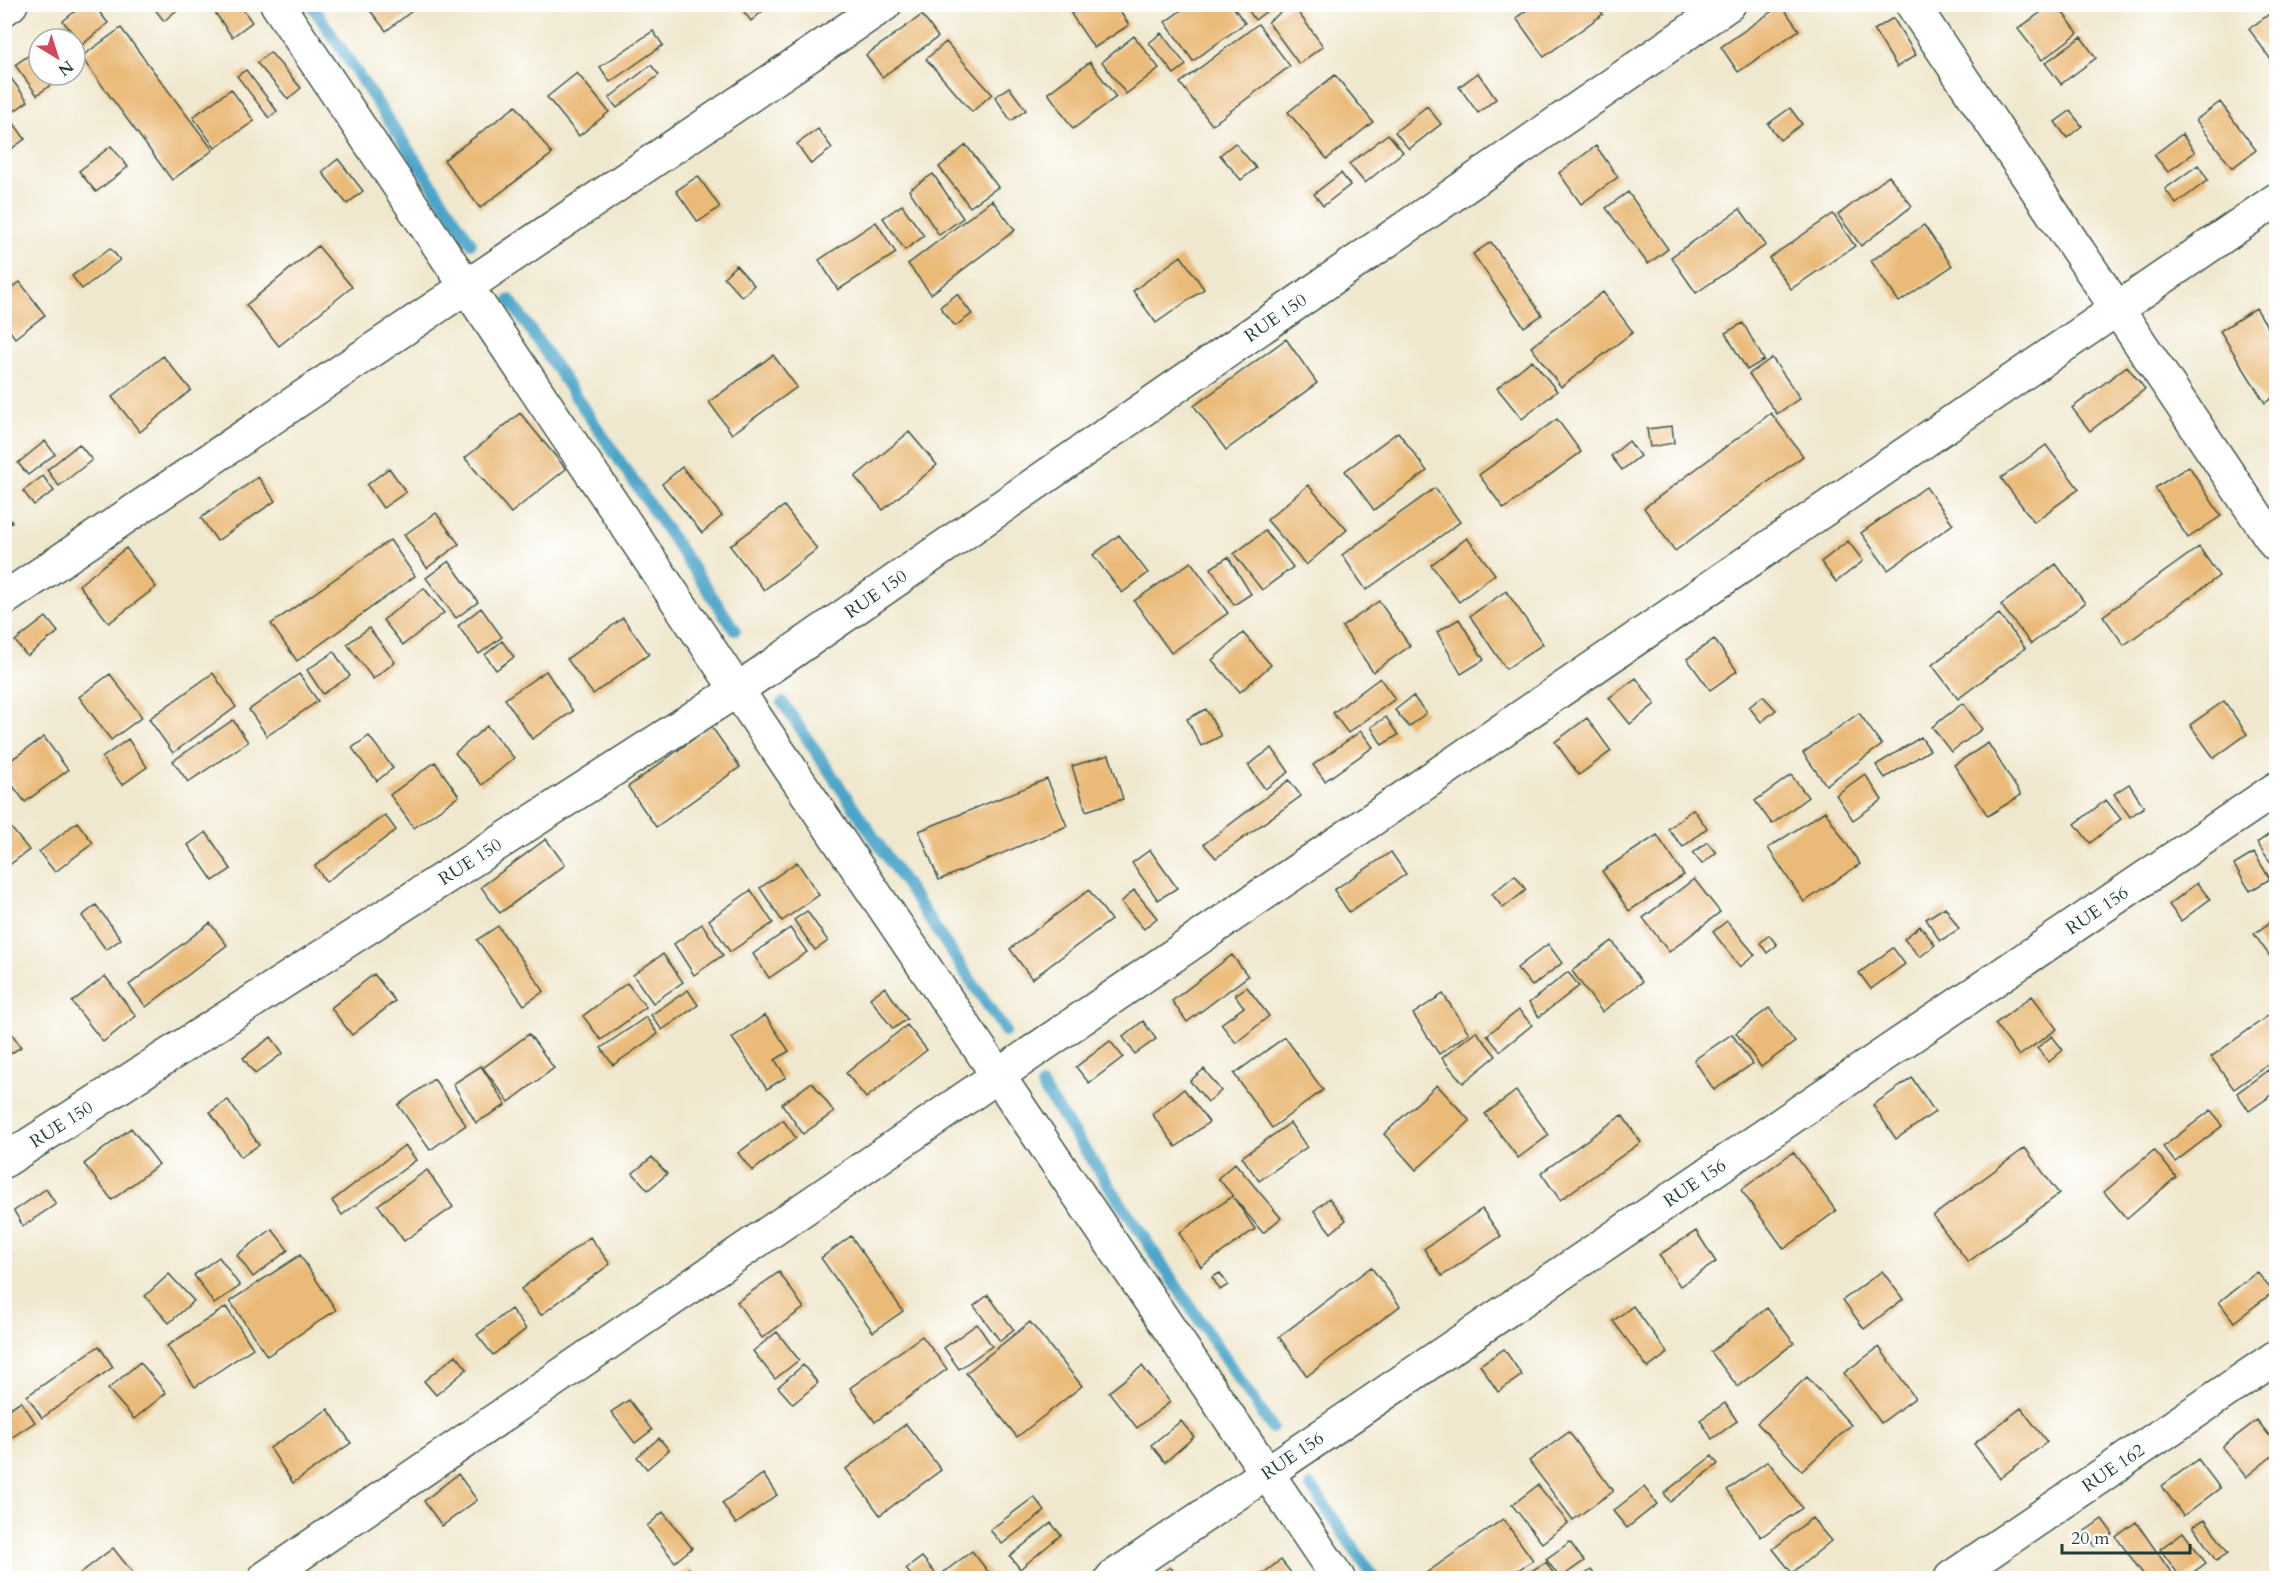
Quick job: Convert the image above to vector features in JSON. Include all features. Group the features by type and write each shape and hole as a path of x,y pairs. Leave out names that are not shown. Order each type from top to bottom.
{"street":[{"path":"4,9 11,4"},
{"path":"277,4 737,690 1338,1578"},
{"path":"4,598 885,4"},
{"name":"RUE 150","path":"4,1161 737,690 1729,4"},
{"path":"1912,4 2277,545"},
{"path":"265,1578 2277,200"},
{"name":"RUE 156","path":"1113,1578 2277,789"},
{"name":"RUE 162","path":"1951,1578 2277,1357"}],"building":[{"path":"84,4 93,4 108,23 87,41 87,27 68,27 63,21"},
{"path":"151,4 184,4 164,21"},
{"path":"209,4 239,4 252,22 232,37"},
{"path":"365,4 421,4 386,31"},
{"path":"738,4 771,4 751,21"},
{"path":"1084,4 1115,4 1129,25 1094,48 1071,14"},
{"path":"1190,4 1231,4 1245,23 1193,61 1165,22"},
{"path":"1244,4 1276,4 1255,20"},
{"path":"1292,4 1323,46 1299,64 1268,22"},
{"path":"1535,4 1595,4 1603,14 1544,57 1516,18"},
{"path":"1781,5 1799,30 1738,72 1721,47"},
{"path":"2051,5 2057,5 2078,33 2042,60 2018,29"},
{"path":"2272,12 2276,18 2276,67 2249,29"},
{"path":"922,15 938,37 882,77 866,55"},
{"path":"1893,18 1916,55 1897,67 1874,30"},
{"path":"1258,24 1290,66 1212,125 1180,83"},
{"path":"121,28 213,150 172,180 87,65 87,53"},
{"path":"653,31 663,45 610,82 600,67"},
{"path":"1161,33 1186,65 1174,74 1149,43"},
{"path":"1134,36 1159,68 1126,94 1102,62"},
{"path":"2081,37 2096,58 2061,84 2045,63"},
{"path":"946,42 992,94 972,112 926,59"},
{"path":"270,52 301,88 288,99 257,63"},
{"path":"27,56 27,81 15,65"},
{"path":"1090,62 1116,97 1073,129 1048,93"},
{"path":"651,65 659,75 617,108 609,98"},
{"path":"246,70 277,111 269,118 237,76"},
{"path":"7,73 28,101 6,117 5,75"},
{"path":"577,73 609,112 579,136 547,97"},
{"path":"1478,73 1496,99 1478,113 1459,87"},
{"path":"1335,75 1373,122 1327,159 1288,112"},
{"path":"31,87 48,87 37,95"},
{"path":"1009,87 1026,110 1011,121 995,97"},
{"path":"231,89 254,121 215,148 193,117"},
{"path":"2220,102 2256,150 2232,168 2196,120"},
{"path":"516,106 552,154 480,208 444,160"},
{"path":"1427,106 1441,124 1409,149 1395,132"},
{"path":"1790,108 1802,124 1780,140 1768,124"},
{"path":"2070,111 2082,126 2067,138 2055,122"},
{"path":"13,122 25,139 4,154 4,128"},
{"path":"818,129 832,148 811,164 797,144"},
{"path":"1388,134 1403,152 1365,183 1349,164"},
{"path":"2182,134 2195,152 2168,172 2154,155"},
{"path":"1235,143 1256,168 1241,180 1220,155"},
{"path":"966,145 998,187 970,207 939,167"},
{"path":"111,146 128,167 96,192 79,171"},
{"path":"1596,146 1618,177 1581,204 1559,173"},
{"path":"338,159 363,191 347,204 322,172"},
{"path":"2198,165 2208,180 2176,204 2165,189"},
{"path":"1341,173 1350,185 1323,206 1314,194"},
{"path":"933,174 963,218 939,235 909,190"},
{"path":"698,176 720,207 698,222 676,191"},
{"path":"1889,176 1912,206 1861,246 1838,215"},
{"path":"1628,192 1668,249 1648,264 1606,208"},
{"path":"992,200 1015,230 931,294 908,264"},
{"path":"902,205 924,236 905,250 883,218"},
{"path":"1740,209 1766,245 1696,293 1671,257"},
{"path":"1833,214 1855,246 1791,289 1769,258"},
{"path":"876,222 896,253 838,290 819,260"},
{"path":"1924,225 1952,266 1899,302 1871,261"},
{"path":"1491,242 1542,315 1524,327 1473,254"},
{"path":"318,246 352,287 279,346 246,305"},
{"path":"110,248 120,260 82,289 72,276"},
{"path":"1181,256 1204,289 1156,323 1133,291"},
{"path":"736,265 754,285 742,297 724,277"},
{"path":"20,282 45,315 15,338 4,323 4,293"},
{"path":"1603,292 1633,332 1561,387 1531,347"},
{"path":"957,294 972,314 955,326 940,307"},
{"path":"2256,308 2276,341 2276,395 2265,403 2220,331"},
{"path":"1743,323 1764,360 1747,370 1725,333"},
{"path":"1286,339 1317,383 1226,450 1194,406"},
{"path":"773,355 797,387 732,434 709,402"},
{"path":"163,356 191,390 140,432 112,397"},
{"path":"1772,358 1800,398 1777,414 1749,374"},
{"path":"1532,360 1557,391 1522,419 1497,388"},
{"path":"2127,366 2145,389 2090,431 2072,408"},
{"path":"520,413 566,469 511,513 465,458"},
{"path":"1771,413 1803,456 1675,551 1644,508"},
{"path":"1557,419 1581,452 1504,509 1479,475"},
{"path":"1672,426 1674,443 1650,447 1647,429"},
{"path":"909,432 937,465 883,510 855,477"},
{"path":"1398,432 1427,471 1374,510 1345,471"},
{"path":"45,441 55,454 28,475 18,463"},
{"path":"1629,441 1640,456 1622,470 1611,456"},
{"path":"79,444 92,460 59,486 47,470"},
{"path":"2046,445 2079,489 2034,522 2001,478"},
{"path":"2189,466 2221,516 2188,538 2155,488"},
{"path":"682,467 722,516 702,533 662,484"},
{"path":"389,468 406,492 383,508 367,485"},
{"path":"43,476 54,491 34,505 23,491"},
{"path":"258,477 275,501 217,541 201,518"},
{"path":"1308,485 1347,530 1306,565 1267,520"},
{"path":"1926,487 1953,524 1888,570 1861,533"},
{"path":"1435,488 1460,522 1366,590 1342,555"},
{"path":"784,506 817,549 764,590 730,546"},
{"path":"5,512 12,522 5,528"},
{"path":"436,513 459,544 427,568 404,535"},
{"path":"1265,531 1293,567 1262,590 1234,554"},
{"path":"1119,535 1148,573 1122,593 1093,555"},
{"path":"1467,538 1495,574 1459,602 1431,565"},
{"path":"390,540 415,576 297,661 271,624"},
{"path":"1848,541 1863,561 1836,582 1821,562"},
{"path":"2199,547 2219,576 2124,645 2103,616"},
{"path":"126,548 156,587 109,623 79,585"},
{"path":"1228,557 1251,594 1234,605 1211,568"},
{"path":"449,561 478,602 456,618 426,578"},
{"path":"1191,562 1228,613 1171,653 1134,601"},
{"path":"2056,564 2085,603 2031,644 2001,605"},
{"path":"424,588 444,613 403,645 383,620"},
{"path":"1506,591 1543,644 1506,669 1470,616"},
{"path":"1379,601 1410,646 1373,672 1342,627"},
{"path":"481,608 502,637 479,654 458,626"},
{"path":"1999,614 2025,648 1958,699 1932,665"},
{"path":"46,617 58,632 27,656 15,641"},
{"path":"623,618 649,654 593,694 567,659"},
{"path":"1459,619 1484,660 1461,674 1437,632"},
{"path":"369,628 395,662 373,679 347,644"},
{"path":"1243,633 1271,665 1240,692 1212,660"},
{"path":"1714,639 1737,671 1710,690 1687,659"},
{"path":"502,641 514,657 496,670 485,655"},
{"path":"334,652 350,676 323,694 307,670"},
{"path":"546,671 573,711 532,739 505,699"},
{"path":"213,673 236,707 173,753 149,719"},
{"path":"110,674 142,717 111,740 79,697"},
{"path":"299,674 318,701 267,736 249,710"},
{"path":"1380,678 1395,699 1348,733 1333,713"},
{"path":"1636,678 1655,704 1630,724 1609,698"},
{"path":"1413,696 1426,713 1409,727 1395,710"},
{"path":"1763,696 1776,710 1761,722 1749,707"},
{"path":"2224,701 2247,734 2214,758 2190,725"},
{"path":"1963,703 1982,729 1951,752 1932,727"},
{"path":"1206,709 1221,736 1201,746 1187,719"},
{"path":"1859,713 1882,745 1826,785 1803,753"},
{"path":"1386,717 1398,735 1382,745 1371,727"},
{"path":"1587,718 1611,751 1579,775 1555,742"},
{"path":"233,720 248,742 188,782 173,761"},
{"path":"487,726 514,758 482,785 455,753"},
{"path":"711,726 740,767 656,827 628,787"},
{"path":"1361,731 1373,747 1325,781 1313,765"},
{"path":"369,736 393,768 377,781 352,748"},
{"path":"44,737 68,770 25,802 4,774 4,765"},
{"path":"1921,737 1930,750 1885,778 1876,765"},
{"path":"128,739 147,767 122,785 102,758"},
{"path":"1988,743 2021,795 1988,816 1954,765"},
{"path":"1272,748 1289,772 1265,789 1248,765"},
{"path":"1109,755 1123,799 1086,811 1072,766"},
{"path":"435,762 459,796 414,828 390,795"},
{"path":"1865,774 1882,800 1853,820 1836,795"},
{"path":"1791,775 1808,797 1772,824 1755,801"},
{"path":"1047,779 1067,826 939,880 919,831"},
{"path":"1289,780 1301,796 1216,858 1204,844"},
{"path":"2129,784 2144,807 2130,817 2114,794"},
{"path":"2106,800 2121,819 2090,843 2075,824"},
{"path":"1693,809 1707,828 1683,847 1668,829"},
{"path":"1825,811 1860,864 1804,902 1768,848"},
{"path":"385,815 396,830 326,882 315,866"},
{"path":"4,819 29,850 4,869"},
{"path":"77,822 93,843 55,872 39,852"},
{"path":"2275,830 2276,859 2271,863 2257,843"},
{"path":"206,832 231,869 213,881 188,845"},
{"path":"1657,835 1684,875 1629,911 1602,871"},
{"path":"546,839 565,865 500,913 481,887"},
{"path":"1707,842 1716,853 1702,864 1693,853"},
{"path":"1150,850 1177,888 1158,900 1132,863"},
{"path":"1391,852 1406,874 1349,912 1334,890"},
{"path":"2254,853 2270,879 2250,891 2234,865"},
{"path":"797,862 819,895 782,921 760,888"},
{"path":"1515,875 1526,890 1503,908 1492,894"},
{"path":"1694,879 1720,912 1669,952 1643,918"},
{"path":"2197,883 2210,899 2181,921 2169,905"},
{"path":"751,890 773,923 730,952 709,920"},
{"path":"1089,890 1111,920 1032,979 1010,949"},
{"path":"1134,890 1157,918 1144,929 1121,902"},
{"path":"96,905 121,939 106,950 82,916"},
{"path":"1945,907 1959,929 1940,941 1926,919"},
{"path":"807,911 828,941 815,950 794,920"},
{"path":"2276,918 2276,965 2254,934"},
{"path":"1727,921 1755,955 1740,967 1713,932"},
{"path":"210,923 227,945 146,1007 129,985"},
{"path":"702,924 723,955 694,975 674,944"},
{"path":"498,926 544,991 524,1005 477,940"},
{"path":"1920,926 1935,945 1920,957 1904,939"},
{"path":"790,928 807,952 769,978 753,954"},
{"path":"1769,935 1777,945 1767,953 1760,943"},
{"path":"1612,941 1642,982 1602,1012 1572,971"},
{"path":"1548,944 1562,963 1532,986 1517,968"},
{"path":"1893,948 1905,964 1871,989 1859,973"},
{"path":"663,954 683,982 653,1003 633,975"},
{"path":"1232,955 1248,976 1187,1022 1172,1001"},
{"path":"1568,972 1579,986 1539,1017 1529,1003"},
{"path":"374,974 395,1001 352,1035 331,1008"},
{"path":"105,976 136,1016 103,1042 72,1002"},
{"path":"627,983 646,1007 601,1040 583,1016"},
{"path":"885,987 907,1019 893,1029 870,998"},
{"path":"1247,987 1269,1016 1236,1043 1221,1024 1244,1007 1235,995"},
{"path":"688,990 698,1005 662,1030 651,1015"},
{"path":"1443,994 1469,1033 1439,1054 1413,1014"},
{"path":"2032,996 2057,1029 2019,1056 1995,1024"},
{"path":"1769,1008 1795,1042 1761,1067 1736,1033"},
{"path":"1519,1010 1532,1025 1500,1051 1487,1035"},
{"path":"2276,1010 2276,1059 2234,1089 2211,1057"},
{"path":"765,1015 789,1051 775,1060 786,1077 767,1089 732,1038"},
{"path":"646,1017 658,1034 613,1065 601,1048"},
{"path":"1143,1021 1156,1039 1135,1054 1123,1037"},
{"path":"4,1022 21,1047 4,1058"},
{"path":"907,1025 927,1050 866,1098 846,1073"},
{"path":"1476,1031 1496,1056 1463,1083 1442,1058"},
{"path":"529,1034 554,1068 509,1102 483,1068"},
{"path":"1732,1034 1752,1064 1714,1090 1694,1060"},
{"path":"2052,1036 2063,1050 2049,1062 2037,1048"},
{"path":"271,1037 283,1053 255,1074 243,1058"},
{"path":"1285,1037 1323,1090 1272,1128 1234,1074"},
{"path":"1110,1041 1123,1057 1089,1083 1076,1067"},
{"path":"481,1066 506,1105 476,1123 453,1084"},
{"path":"1204,1069 1221,1091 1208,1102 1190,1081"},
{"path":"2268,1070 2276,1082 2276,1092 2249,1111 2237,1093"},
{"path":"1912,1078 1935,1112 1896,1139 1873,1105"},
{"path":"434,1079 466,1125 430,1150 398,1105"},
{"path":"812,1082 834,1112 803,1134 782,1104"},
{"path":"1437,1085 1470,1121 1416,1170 1384,1134"},
{"path":"1184,1089 1209,1122 1176,1147 1152,1114"},
{"path":"1516,1091 1549,1135 1518,1158 1485,1114"},
{"path":"228,1100 259,1145 241,1157 210,1112"},
{"path":"2211,1110 2222,1126 2175,1162 2163,1147"},
{"path":"1622,1115 1641,1142 1560,1200 1541,1173"},
{"path":"783,1120 796,1138 752,1171 738,1153"},
{"path":"1290,1123 1307,1147 1259,1181 1242,1157"},
{"path":"131,1128 159,1164 112,1200 84,1164"},
{"path":"405,1145 416,1160 342,1215 332,1201"},
{"path":"2025,1148 2059,1194 1968,1262 1933,1216"},
{"path":"2154,1150 2176,1177 2127,1219 2104,1192"},
{"path":"1793,1152 1836,1211 1784,1249 1741,1190"},
{"path":"652,1157 667,1174 648,1190 633,1173"},
{"path":"1235,1163 1281,1218 1263,1233 1234,1198 1255,1229 1201,1267 1179,1233 1233,1196 1218,1178"},
{"path":"427,1170 453,1207 404,1241 378,1205"},
{"path":"46,1189 56,1204 23,1226 14,1211"},
{"path":"1329,1198 1346,1220 1331,1233 1314,1211"},
{"path":"1482,1209 1501,1236 1442,1276 1424,1249"},
{"path":"272,1229 288,1250 253,1277 237,1255"},
{"path":"1696,1231 1716,1262 1680,1286 1659,1255"},
{"path":"851,1236 903,1311 873,1332 821,1258"},
{"path":"590,1237 610,1264 541,1315 521,1289"},
{"path":"300,1255 336,1310 267,1356 230,1301"},
{"path":"219,1257 240,1286 214,1304 194,1275"},
{"path":"1371,1267 1400,1306 1307,1376 1279,1337"},
{"path":"1882,1271 1903,1299 1864,1329 1843,1300"},
{"path":"779,1272 804,1308 762,1338 737,1302"},
{"path":"2257,1272 2273,1292 2234,1322 2219,1302"},
{"path":"1220,1273 1228,1285 1220,1290 1212,1277"},
{"path":"169,1274 194,1301 169,1323 145,1296"},
{"path":"988,1295 1014,1330 1000,1341 974,1306"},
{"path":"1633,1306 1668,1353 1648,1368 1613,1321"},
{"path":"226,1307 253,1348 195,1387 167,1346"},
{"path":"1767,1308 1794,1343 1738,1387 1711,1352"},
{"path":"511,1309 526,1329 493,1355 477,1335"},
{"path":"1030,1322 1082,1386 1017,1437 966,1373"},
{"path":"977,1324 992,1346 959,1369 944,1348"},
{"path":"777,1332 799,1360 775,1379 753,1351"},
{"path":"922,1336 947,1369 875,1422 850,1388"},
{"path":"99,1346 113,1367 42,1418 27,1396"},
{"path":"1879,1347 1915,1398 1881,1423 1844,1373"},
{"path":"1504,1349 1522,1375 1498,1392 1480,1365"},
{"path":"456,1355 467,1369 436,1395 424,1381"},
{"path":"140,1362 166,1393 134,1419 108,1389"},
{"path":"803,1365 818,1383 793,1404 778,1387"},
{"path":"1142,1366 1170,1402 1137,1428 1109,1392"},
{"path":"1807,1377 1851,1425 1802,1471 1757,1423"},
{"path":"629,1400 652,1430 635,1443 611,1412"},
{"path":"21,1401 35,1422 8,1440 4,1434 4,1412"},
{"path":"1725,1403 1737,1421 1712,1439 1700,1420"},
{"path":"2021,1408 2047,1442 2000,1478 1974,1444"},
{"path":"328,1409 351,1443 293,1483 270,1448"},
{"path":"2257,1420 2276,1444 2276,1453 2246,1477 2222,1447"},
{"path":"1181,1421 1194,1437 1165,1462 1151,1445"},
{"path":"906,1424 941,1470 880,1515 846,1469"},
{"path":"1569,1432 1613,1491 1573,1520 1529,1461"},
{"path":"659,1438 669,1450 647,1469 637,1457"},
{"path":"1712,1456 1718,1464 1670,1502 1664,1493"},
{"path":"2198,1459 2220,1488 2183,1516 2162,1486"},
{"path":"1768,1461 1802,1508 1761,1537 1727,1490"},
{"path":"458,1474 477,1500 442,1526 424,1501"},
{"path":"763,1474 777,1495 736,1524 722,1503"},
{"path":"1538,1485 1568,1523 1542,1543 1512,1505"},
{"path":"1644,1487 1657,1504 1627,1528 1613,1511"},
{"path":"1034,1497 1045,1511 1002,1544 990,1530"},
{"path":"663,1512 692,1548 675,1562 647,1526"},
{"path":"1812,1518 1831,1541 1792,1573 1773,1549"},
{"path":"1503,1519 1533,1560 1506,1578 1419,1578"},
{"path":"2102,1519 2113,1534 2095,1546 2085,1531"},
{"path":"2205,1519 2228,1553 2216,1561 2193,1526"},
{"path":"2136,1522 2175,1578 2146,1578 2116,1537"},
{"path":"1051,1523 1061,1535 1020,1569 1010,1556"},
{"path":"2183,1532 2206,1563 2185,1578 2181,1578 2160,1549"},
{"path":"1570,1542 1584,1561 1560,1578 1546,1559"},
{"path":"113,1548 137,1578 74,1578"},
{"path":"972,1551 993,1578 950,1578 944,1572"},
{"path":"922,1557 939,1578 913,1578 906,1569"},
{"path":"1281,1560 1295,1578 1266,1578 1262,1574"},
{"path":"1546,1562 1556,1578 1525,1578 1523,1576"},
{"path":"1170,1567 1179,1578 1156,1578"},
{"path":"689,1568 697,1578 675,1578"},
{"path":"1591,1570 1597,1578 1580,1578"}],"waterway":[{"path":"311,4 471,243"},
{"path":"510,300 735,630"},
{"path":"783,703 1005,1031"},
{"path":"1042,1086 1272,1428"},
{"path":"1311,1486 1374,1578"}]}
